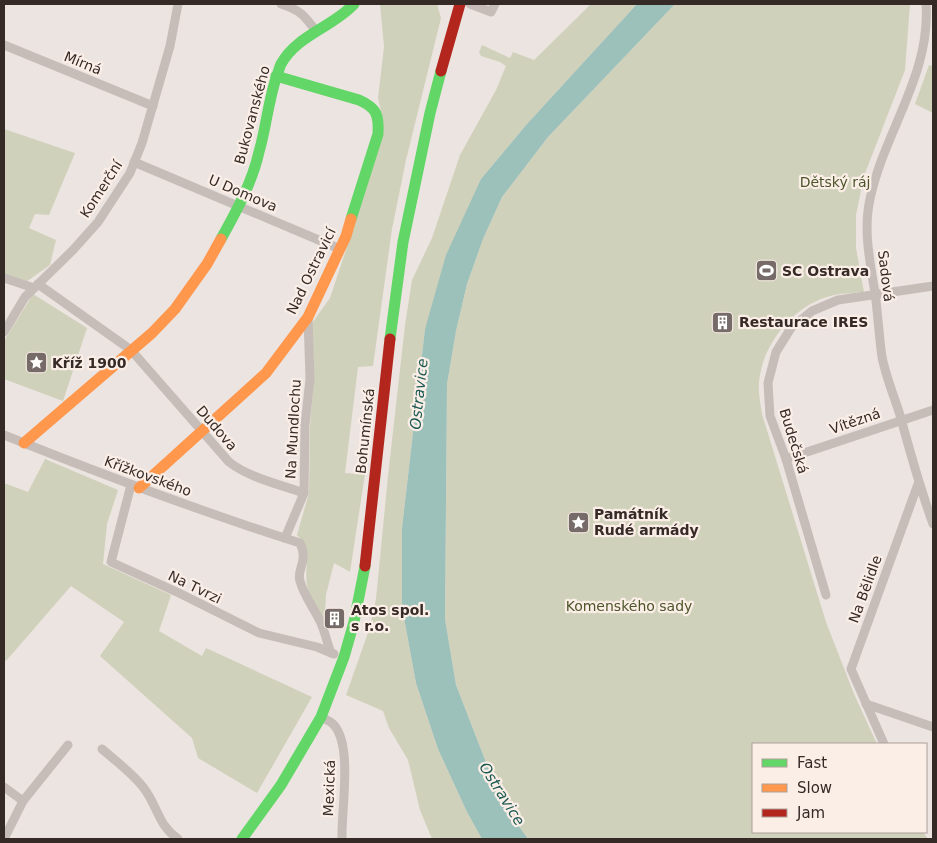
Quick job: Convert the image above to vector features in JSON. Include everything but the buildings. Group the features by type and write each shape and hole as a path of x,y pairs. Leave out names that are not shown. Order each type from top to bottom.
{"street":[{"name":"Komerční","path":"4,332 25,297 73,250 98,222 130,173 153,106 170,46 178,4"},
{"path":"280,4 298,10 316,31"},
{"name":"Bukovanského","path":"24,443 152,333 175,309 207,264 239,206 259,154 270,94 281,64 287,55 316,31 346,12 354,4"},
{"name":"Bohumínská","path":"242,839 281,785 321,716 344,657 354,622 373,504 389,349 403,242 430,113 460,4"},
{"path":"470,4 491,12 495,4"},
{"name":"Sadová","path":"926,4 922,54 908,100 875,177 869,201 867,225 869,261 883,359 918,484 933,524"},
{"name":"Mírná","path":"4,46 153,106"},
{"name":"Nad Ostravicí","path":"135,487 202,431 266,373 308,317 346,236 378,134 379,120 377,111 359,100 276,76"},
{"name":"U Domova","path":"134,162 340,249"},
{"path":"4,278 36,286 131,350"},
{"name":"Budečská","path":"826,595 786,459 770,416 768,383 780,344 791,328 812,311 838,300 933,286"},
{"name":"Na Mundlochu","path":"285,538 304,493 305,425 310,379 308,317"},
{"name":"Dudova","path":"131,350 229,462 239,469 304,493"},
{"name":"Vítězná","path":"786,459 933,410"},
{"name":"Křížkovského","path":"4,435 135,487 300,543 304,559 299,578 304,593 320,622 331,653"},
{"name":"Na Bělidle","path":"884,743 851,669 918,484"},
{"name":"Na Tvrzi","path":"135,487 111,562 259,634 317,648 344,657"},
{"path":"866,704 933,727"},
{"name":"Mexická","path":"321,716 334,725 345,756 342,839"},
{"path":"4,839 23,801 68,745"},
{"path":"102,749 141,785 149,796 163,826 178,839"},
{"path":"4,787 23,801"}],"green space":[{"path":"380,4 437,4 441,18 406,160 392,229 373,366 358,367 345,473 365,474 350,572 334,563 326,595 323,622 308,590 305,547 297,535 309,493 310,426 314,378 312,323 330,298 350,238 383,120 378,98 384,47"},
{"path":"591,4 637,4 527,124 481,179 425,329 402,528 402,607 416,683 438,749 467,812 482,839 432,839 420,810 408,760 389,728 383,711 346,695 369,630 376,599 405,325 412,280 432,238 460,155 496,90 506,66 481,56 479,52 482,45 510,58 513,52 534,60"},
{"name":"Komenského sady","path":"675,4 910,4 905,70 864,176 856,215 856,248 864,292 838,294 820,299 796,314 785,324 769,348 763,362 759,385 762,414 826,622 854,694 877,743 752,743 752,833 924,833 928,839 528,839 501,801 456,685 445,619 447,384 456,331 467,284 483,239 502,197 548,137"},
{"path":"929,65 933,66 933,113 915,104"},
{"path":"4,129 75,153 49,215 35,214 29,228 56,240 50,265 26,282 4,275"},
{"path":"33,294 87,328 63,401 4,379 4,341"},
{"path":"45,459 118,490 107,524 103,564 171,595 159,631 202,656 206,648 312,697 257,793 198,758 192,738 100,656 124,622 71,586 6,661 4,659 4,483 28,492"}],"water":[{"name":"Ostravice","path":"637,4 675,4 548,137 502,197 483,239 467,284 456,331 447,384 445,619 456,685 501,801 528,839 482,839 467,812 438,749 416,683 402,607 402,528 425,329 446,255 481,179 527,124"}],"traffic: fast":[{"path":"221,239 238,208 256,164 273,87 281,64 296,46 336,19 354,4"},
{"path":"390,339 403,242 430,113 441,71"},
{"path":"276,76 359,100 370,106 376,113 378,134 351,219"},
{"path":"242,839 281,785 321,717 344,657 354,622 365,566"}],"traffic: slow":[{"path":"139,488 266,373 308,317 346,236 351,219"},
{"path":"24,443 152,333 175,309 207,264 221,239"}],"traffic: jam":[{"path":"441,71 460,4"},
{"path":"365,566 390,339"}],"place":[{"name":"SC Ostrava","path":"766,271"},
{"name":"Restaurace IRES","path":"723,322"},
{"name":"Kříž 1900","path":"36,363"},
{"name":"Památník Rudé armády","path":"578,522"},
{"name":"Atos spol. s r.o.","path":"335,618"}],"park label":[{"name":"Dětský ráj","path":"835,182"}]}
